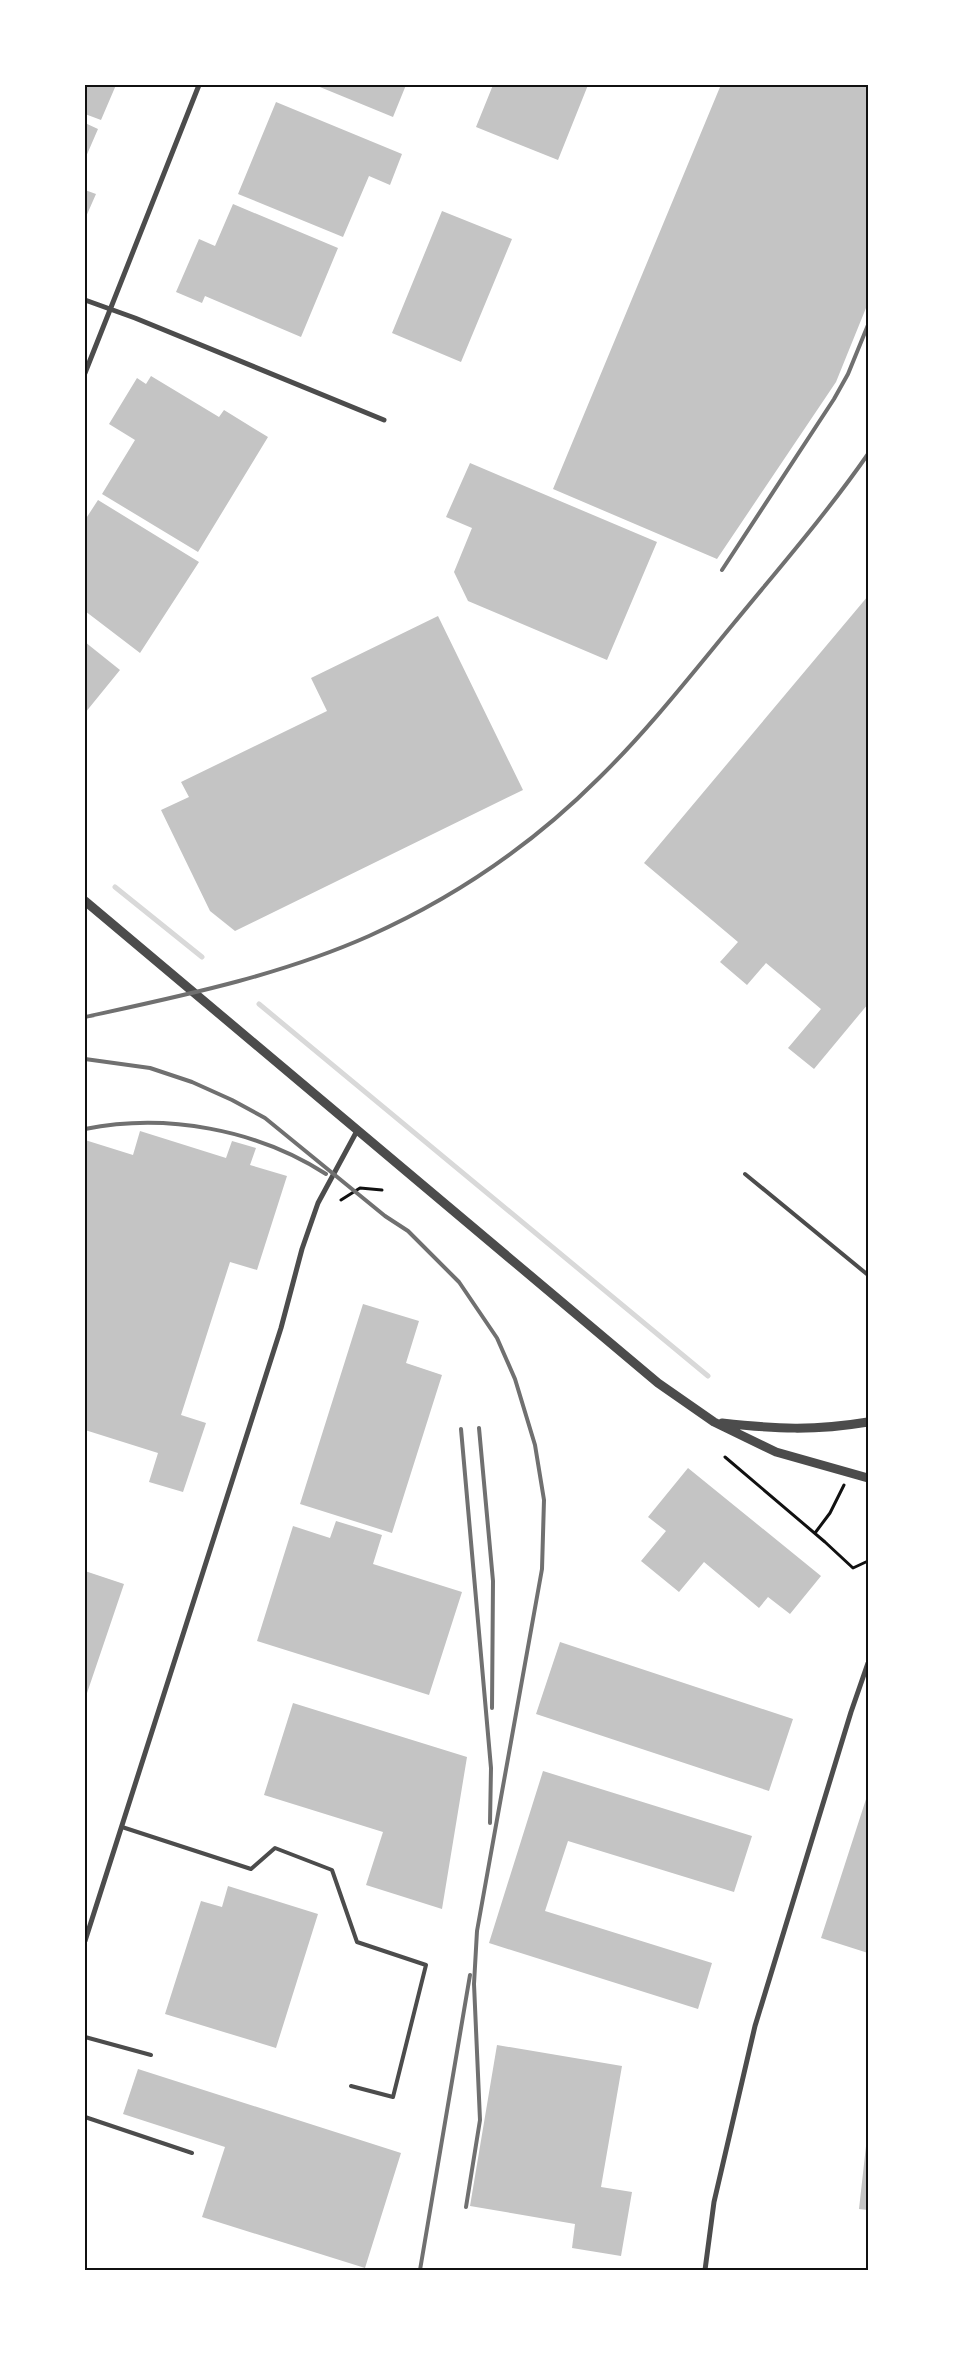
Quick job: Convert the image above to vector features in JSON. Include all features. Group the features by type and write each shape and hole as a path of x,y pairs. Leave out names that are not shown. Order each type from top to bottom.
{"street":[{"path":"85,372 199,85"},
{"path":"85,300 384,420"},
{"path":"85,901 658,1383 714,1422 776,1452 868,1478"},
{"path":"85,1941 281,1328 315,1212 331,1177 344,1158 358,1129"},
{"path":"714,1422 774,1429 816,1429 868,1422"},
{"path":"705,2270 714,2202 755,2026 851,1712 868,1664"}],"lane":[{"path":"745,1174 868,1275"},
{"path":"122,1827 251,1869 274,1848 332,1870 357,1942 426,1965 393,2097 351,2086"},
{"path":"85,2037 151,2055"},
{"path":"85,2117 192,2153"}],"path":[{"path":"341,1200 360,1188 382,1190"},
{"path":"725,1457 815,1533 853,1568 868,1561"},
{"path":"815,1533 830,1513 844,1485"}],"building":[{"path":"85,85 116,85 101,120 85,114"},
{"path":"315,85 406,85 393,117"},
{"path":"493,85 588,85 558,160 476,127"},
{"path":"714,85 868,87 868,303 836,382 717,559 553,489 720,87"},
{"path":"276,102 402,154 390,185 369,176 343,237 238,194"},
{"path":"85,123 98,129 85,159"},
{"path":"85,190 96,194 85,219"},
{"path":"233,204 338,248 301,337 205,296 202,303 176,292 199,239 215,246"},
{"path":"442,211 512,239 461,362 392,333"},
{"path":"151,376 219,417 224,410 268,437 198,552 102,494 135,440 109,424 137,378 146,384"},
{"path":"470,463 657,542 607,660 468,601 454,572 472,528 446,517"},
{"path":"98,500 199,562 140,653 85,611 85,520"},
{"path":"868,596 868,1004 814,1069 788,1048 821,1009 766,963 747,985 720,962 738,942 644,863"},
{"path":"438,616 523,790 235,931 210,911 161,810 189,797 181,782 327,711 311,678"},
{"path":"85,642 120,670 85,713"},
{"path":"140,1131 226,1158 232,1141 256,1148 250,1165 287,1176 257,1270 230,1262 181,1415 206,1423 183,1492 149,1482 158,1453 85,1430 85,1140 133,1155"},
{"path":"363,1304 419,1321 406,1363 442,1375 392,1533 300,1504"},
{"path":"688,1468 821,1576 790,1614 768,1597 759,1608 704,1562 679,1592 641,1561 666,1531 648,1517"},
{"path":"336,1521 382,1535 373,1564 462,1592 429,1695 257,1641 293,1526 330,1538"},
{"path":"85,1571 124,1584 85,1699"},
{"path":"560,1642 793,1719 769,1791 536,1714"},
{"path":"293,1703 467,1757 442,1909 366,1885 383,1832 264,1795"},
{"path":"543,1771 752,1836 734,1892 568,1841 545,1911 712,1963 698,2009 489,1943"},
{"path":"868,1793 868,1953 821,1938"},
{"path":"228,1886 318,1914 276,2048 165,2014 201,1901 222,1907"},
{"path":"497,2045 622,2066 601,2187 632,2192 621,2256 572,2248 575,2224 470,2206"},
{"path":"138,2069 401,2153 365,2268 202,2217 225,2147 123,2114"},
{"path":"868,2137 868,2210 859,2209"}],"waterway":[{"path":"115,887 202,957"},
{"path":"259,1004 708,1376"}],"railway":[{"path":"722,570 834,399 848,374 868,325"},
{"path":"85,1017 229,984 300,963 369,936 401,921 432,905 491,868 520,847 574,802 635,741 803,540 868,454"},
{"path":"85,1059 150,1068 192,1082 232,1100 265,1118 385,1216 408,1231 459,1282 497,1338 515,1379 535,1445 544,1500 542,1569 477,1931 474,1984 480,2120 466,2207"},
{"path":"85,1129 116,1124 147,1123 178,1124 210,1129 270,1146 299,1158 326,1174"},
{"path":"479,1428 493,1581 492,1708"},
{"path":"461,1429 491,1768 490,1823"},
{"path":"420,2270 470,1975"}]}
